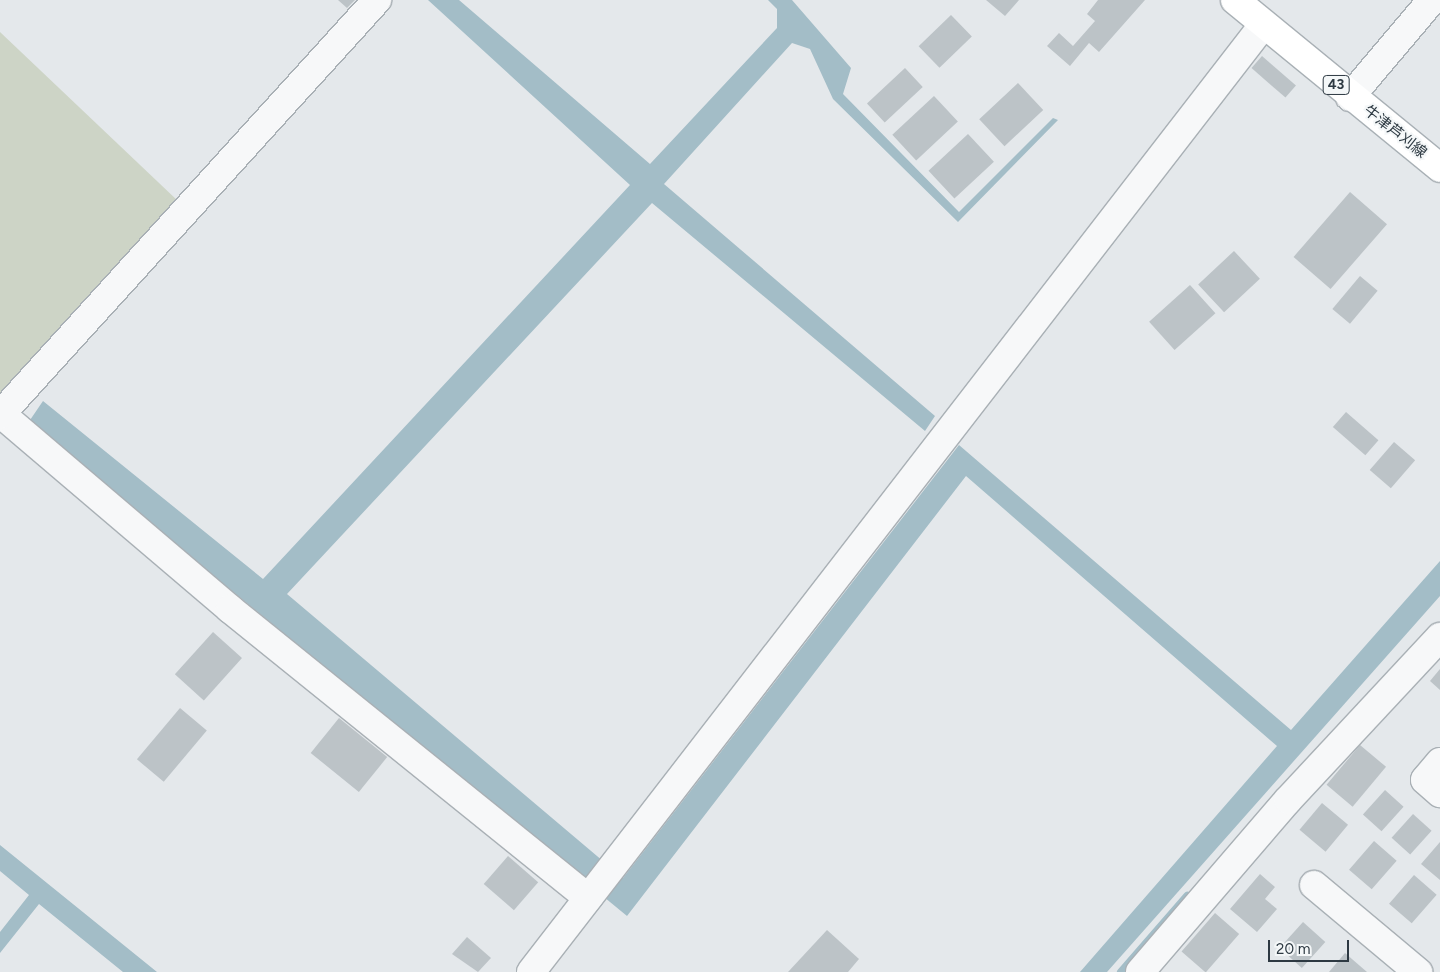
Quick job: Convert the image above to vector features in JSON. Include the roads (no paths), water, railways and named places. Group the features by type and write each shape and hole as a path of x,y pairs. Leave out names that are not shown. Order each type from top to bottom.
{"main road":[{"name":"牛津芦刈線","path":"1235,0 1350,97 1440,168"}],"street":[{"path":"377,0 0,414 230,609 588,898"},
{"path":"1350,97 1432,0"},
{"path":"531,972 1264,24"},
{"path":"1140,972 1288,800 1440,637"},
{"path":"1440,762 1425,780 1440,793"},
{"path":"1314,885 1418,972"}],"water":[{"path":"428,0 459,0 650,164 777,28 777,9 768,0 792,0 851,68 843,94 959,212 1053,118 1058,120 958,222 833,99 810,49 792,43 664,184 935,416 925,431 652,203 287,594 623,878 959,445 1291,730 1440,561 1440,596 1107,972 1080,972 1277,746 966,476 627,916 28,423 43,401 263,579 630,185"},
{"path":"0,845 157,972 123,972 39,904 0,953 0,932 29,895 0,871"}],"waterway":[{"path":"1121,972 1187,896"}]}
